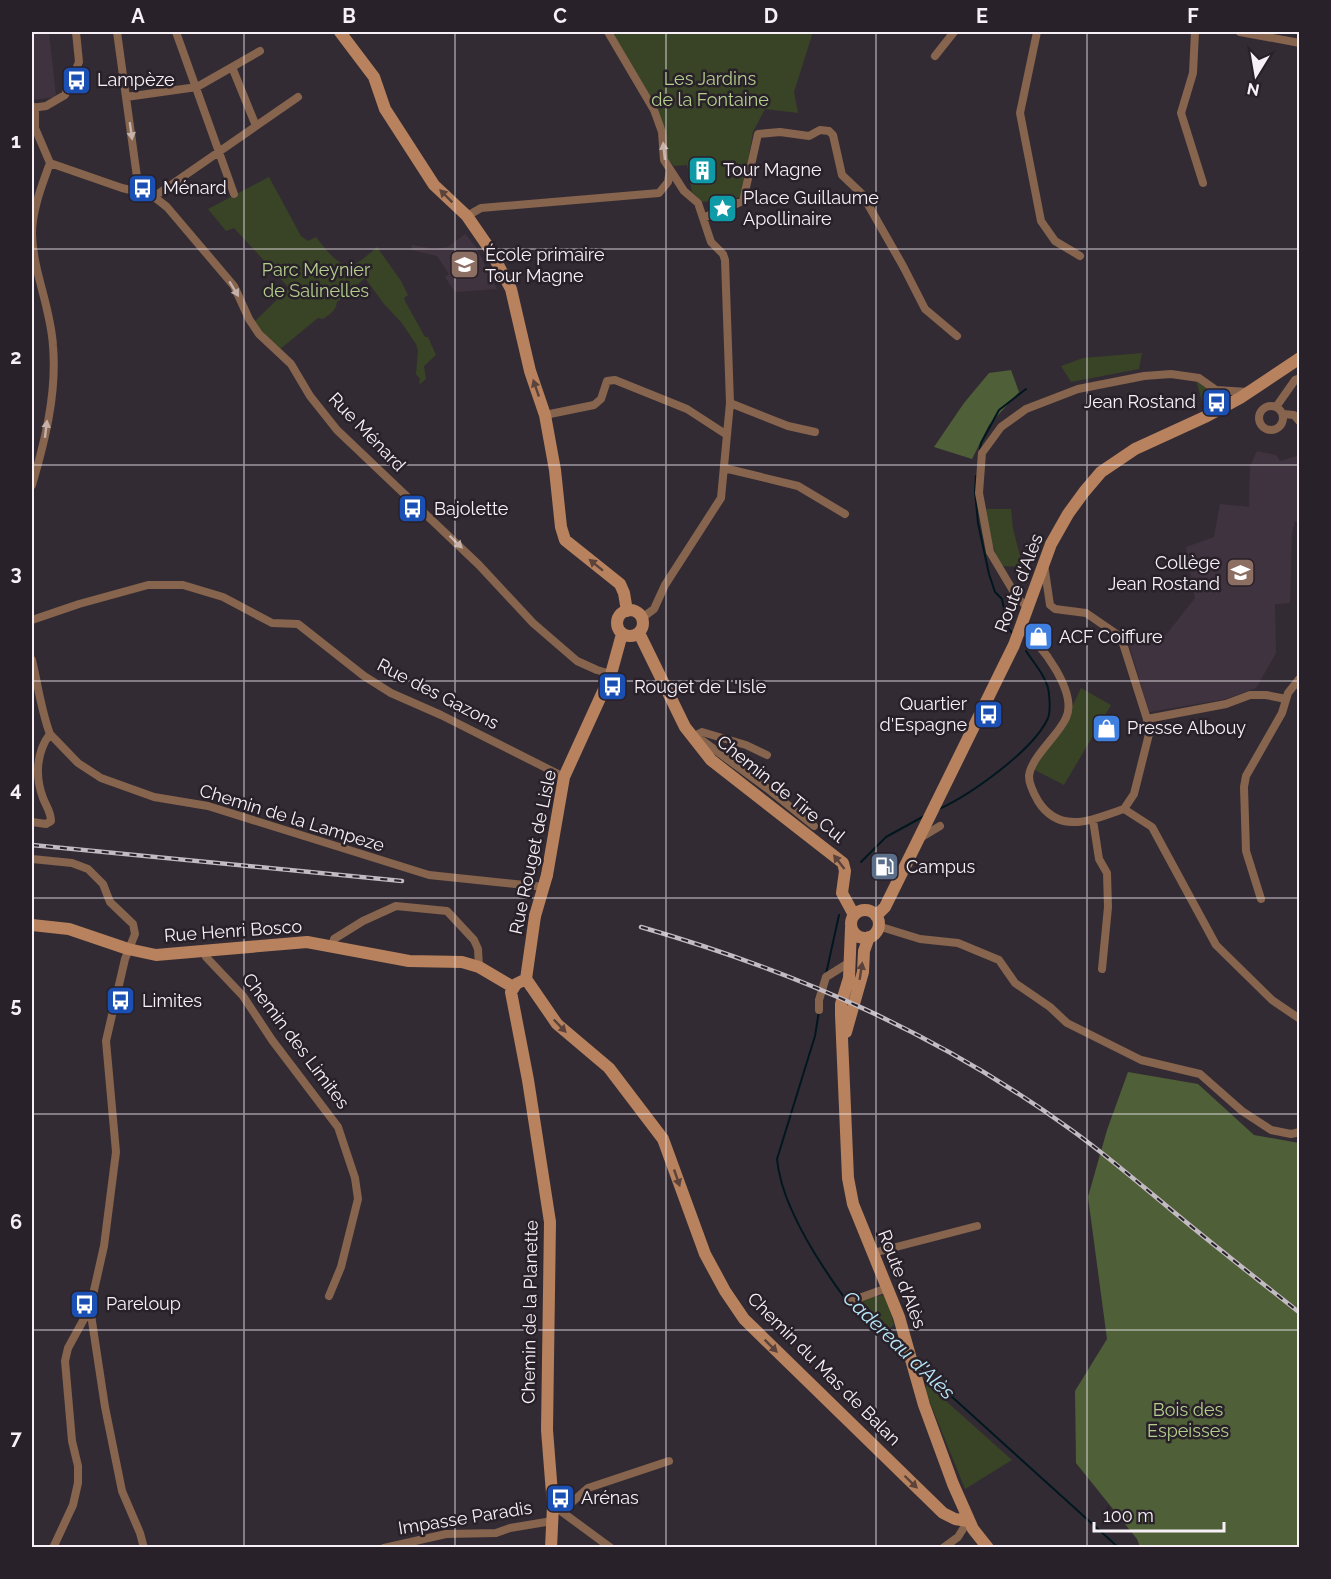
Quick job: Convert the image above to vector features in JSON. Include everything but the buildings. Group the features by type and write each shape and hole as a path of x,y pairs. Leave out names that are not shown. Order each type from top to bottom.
{"street":[{"path":"32,485 45,442 54,373 52,330 32,233 34,201 50,163 34,128 33,107 46,106 65,95 79,62 76,32"},
{"path":"117,32 137,177 133,190"},
{"path":"176,32 234,194"},
{"path":"340,32 374,77 385,109 434,185 467,216 489,248 511,289 530,371 545,415 555,470 561,527 566,540 620,584 627,611"},
{"path":"608,32 654,110 662,132 664,160 684,191 699,203 711,242 723,254 725,260 730,403 721,498 665,585 654,609 642,618"},
{"path":"935,56 954,32"},
{"path":"1037,32 1020,113 1036,200 1041,221 1055,241 1080,256"},
{"path":"1195,32 1193,73 1180,113 1203,183"},
{"path":"1240,32 1299,43"},
{"path":"126,97 197,87 260,51"},
{"path":"232,67 256,126"},
{"path":"50,163 154,196 298,97"},
{"path":"703,218 743,201 758,134 780,132 808,136 820,130 829,131 833,135 842,175 861,194 925,309 957,336"},
{"path":"467,216 481,208 659,192 668,182 670,170"},
{"name":"Rue Ménard","path":"137,177 167,207 234,286 249,319 259,333 291,364 310,396 338,430 479,565 533,624 577,660 611,674"},
{"name":"Route d'Alès","path":"877,921 1010,653 1021,629 1051,544 1068,514 1101,472 1135,448 1207,416 1299,358"},
{"path":"1028,607 1018,599 990,552 979,493 982,453 1001,427 1026,409 1078,389 1144,376 1171,374 1199,378 1216,390 1248,392"},
{"path":"1299,378 1295,380 1280,410 1294,415 1299,422"},
{"path":"545,415 594,405 601,399 607,381 615,380 687,409 727,435"},
{"path":"730,403 788,426 815,432"},
{"path":"724,468 798,486 845,514"},
{"path":"1021,629 1029,635 1059,673 1066,693 1067,717 1031,768 1030,784 1044,810 1055,818 1078,823 1124,809 1134,794 1149,734 1147,718 1121,637 1086,613 1055,609 1050,605 1044,564"},
{"name":"Rue des Gazons","path":"32,621 79,604 148,585 183,585 224,597 272,623 298,624 364,676 391,693 441,715 564,777"},
{"path":"627,611 634,611 642,618 643,626 639,633 631,637 622,634 618,628 617,621 620,614 627,611"},
{"name":"Chemin de Tire Cul","path":"639,633 689,732 711,760 839,859 845,871 842,893 854,915"},
{"name":"Rue Rouget de Lisle","path":"526,979 535,916 547,874 564,777 611,674 622,634"},
{"path":"32,660 42,710 50,734 41,745 38,778 42,796 51,816 51,820 46,824 32,822"},
{"path":"1261,899 1246,851 1244,786 1246,776 1282,713 1288,693 1299,678"},
{"path":"1147,718 1226,704 1250,695 1286,699"},
{"path":"689,732 702,732 746,745 767,755"},
{"path":"689,732 814,826"},
{"name":"Chemin de la Lampeze","path":"50,734 78,763 101,778 154,797 208,806 429,875 544,887"},
{"path":"1124,809 1152,827 1216,945 1272,1000 1299,1019"},
{"path":"1093,820 1100,859 1107,873 1108,907 1102,969"},
{"path":"919,836 940,826"},
{"path":"32,858 72,863 88,869 103,884 110,902 133,924 135,934 128,949 106,1041 116,1152 104,1246 90,1308 68,1348 65,1361 72,1441 78,1466 78,1483 73,1505 53,1548"},
{"path":"332,946 334,939 363,921 396,906 447,911 474,940 478,950 479,967"},
{"path":"877,921 875,933 869,937 860,937 851,928 854,915 866,910 877,921 920,939 958,943 999,960 1015,983 1050,1007 1067,1023 1141,1060 1200,1074 1242,1111 1271,1130 1291,1134 1299,1132"},
{"path":"32,925 69,929 128,949"},
{"name":"Route d'Alès","path":"851,928 847,990 841,1004 848,1178 854,1204 906,1341 924,1406 968,1521 988,1548"},
{"name":"Route d'Alès","path":"842,1045 869,937"},
{"name":"Rue Henri Bosco","path":"128,949 156,955 307,942 409,961 462,962 479,967 513,987"},
{"name":"Chemin des Limites","path":"204,951 206,957 243,996 272,1040 339,1127 355,1178 358,1199 341,1267 329,1296"},
{"path":"819,1010 819,1000 826,977 850,962"},
{"path":"513,987 526,979"},
{"name":"Chemin du Mas de Balan","path":"526,979 557,1024 609,1068 663,1139 705,1254 724,1291 744,1319 943,1513 955,1519 968,1521"},
{"name":"Chemin de la Planette","path":"513,987 511,992 528,1080 550,1222 547,1430 557,1508 552,1521 551,1548"},
{"path":"873,1253 977,1226"},
{"path":"848,1302 887,1288"},
{"path":"90,1308 105,1407 122,1491 144,1548"},
{"path":"612,1548 557,1508 588,1488 669,1461"},
{"name":"Impasse Paradis","path":"384,1548 446,1534 496,1533 510,1528 552,1521"},
{"path":"943,1548 958,1537 968,1521"}],"shaded area":[{"path":"32,32 49,32 56,97 32,100"},
{"name":"École primaire Tour Magne","path":"465,234 476,247 497,289 455,292 445,277 449,274 437,256 411,250 412,245 434,249 448,247"},
{"name":"Collège Jean Rostand","path":"1257,451 1276,455 1280,461 1297,456 1299,458 1299,523 1295,521 1292,533 1290,603 1275,604 1276,653 1256,688 1226,699 1149,712 1128,641 1166,635 1195,598 1186,547 1214,537 1220,504 1249,507 1250,466"}],"green space":[{"name":"Les Jardins de la Fontaine","path":"612,32 813,32 794,92 798,113 765,109 753,132 742,197 703,202 692,192 687,165 674,166 667,159 665,132"},
{"name":"Parc Meynier de Salinelles","path":"269,177 301,236 308,241 316,237 342,264 353,265 377,247 401,281 408,295 404,298 405,301 425,337 428,337 436,355 424,366 426,379 419,385 420,379 416,374 418,351 416,344 365,278 337,302 330,314 323,319 318,318 279,350 254,322 289,288 234,228 226,231 208,209"},
{"path":"1142,353 1139,369 1071,382 1061,366 1083,358"},
{"path":"1011,370 1019,392 989,425 972,459 934,447 964,403 989,373"},
{"path":"1196,380 1225,393 1203,405"},
{"path":"986,509 1011,509 1013,529 1023,567 1000,566 988,532"},
{"path":"1081,688 1111,705 1064,785 1031,768 1067,717"},
{"name":"Bois des Espeisses","path":"1128,1072 1198,1084 1254,1135 1299,1143 1299,1547 1140,1547 1137,1539 1076,1463 1075,1391 1107,1339 1088,1197 1107,1130"},
{"path":"883,1295 887,1300 894,1325 890,1328 860,1300"},
{"path":"927,1384 1012,1460 965,1489 925,1390"}],"waterway":[{"name":"Cadereau d'Alès","path":"980,449 999,410 1026,389"},
{"name":"Cadereau d'Alès","path":"976,476 978,523 989,574 995,592 1002,599 1008,628 1013,634"},
{"name":"Cadereau d'Alès","path":"939,809 1000,770 1041,731 1048,718 1050,701 1047,683 1026,651"},
{"name":"Cadereau d'Alès","path":"861,862 886,837 926,815"},
{"name":"Cadereau d'Alès","path":"826,974 839,915"},
{"name":"Cadereau d'Alès","path":"819,1011 815,1036 777,1159 780,1176 793,1214 824,1269 846,1300"},
{"name":"Cadereau d'Alès","path":"850,1304 903,1353"},
{"name":"Cadereau d'Alès","path":"919,1367 1119,1548"}],"railway":[{"path":"32,845 402,881"},
{"path":"641,927 755,964 810,985 864,1009 969,1063 1083,1138 1300,1313"}],"place":[{"name":"Lampèze","path":"76,80"},
{"name":"Tour Magne","path":"702,170"},
{"name":"Ménard","path":"142,188"},
{"name":"Place Guillaume Apollinaire","path":"722,208"},
{"name":"École primaire Tour Magne","path":"464,265"},
{"name":"Jean Rostand","path":"1217,402"},
{"name":"Bajolette","path":"413,509"},
{"name":"Collège Jean Rostand","path":"1241,573"},
{"name":"ACF Coiffure","path":"1038,637"},
{"name":"Rouget de L'Isle","path":"613,687"},
{"name":"Quartier d'Espagne","path":"988,714"},
{"name":"Presse Albouy","path":"1106,728"},
{"name":"Campus","path":"885,867"},
{"name":"Limites","path":"121,1001"},
{"name":"Pareloup","path":"85,1304"},
{"name":"Arénas","path":"560,1498"}]}
